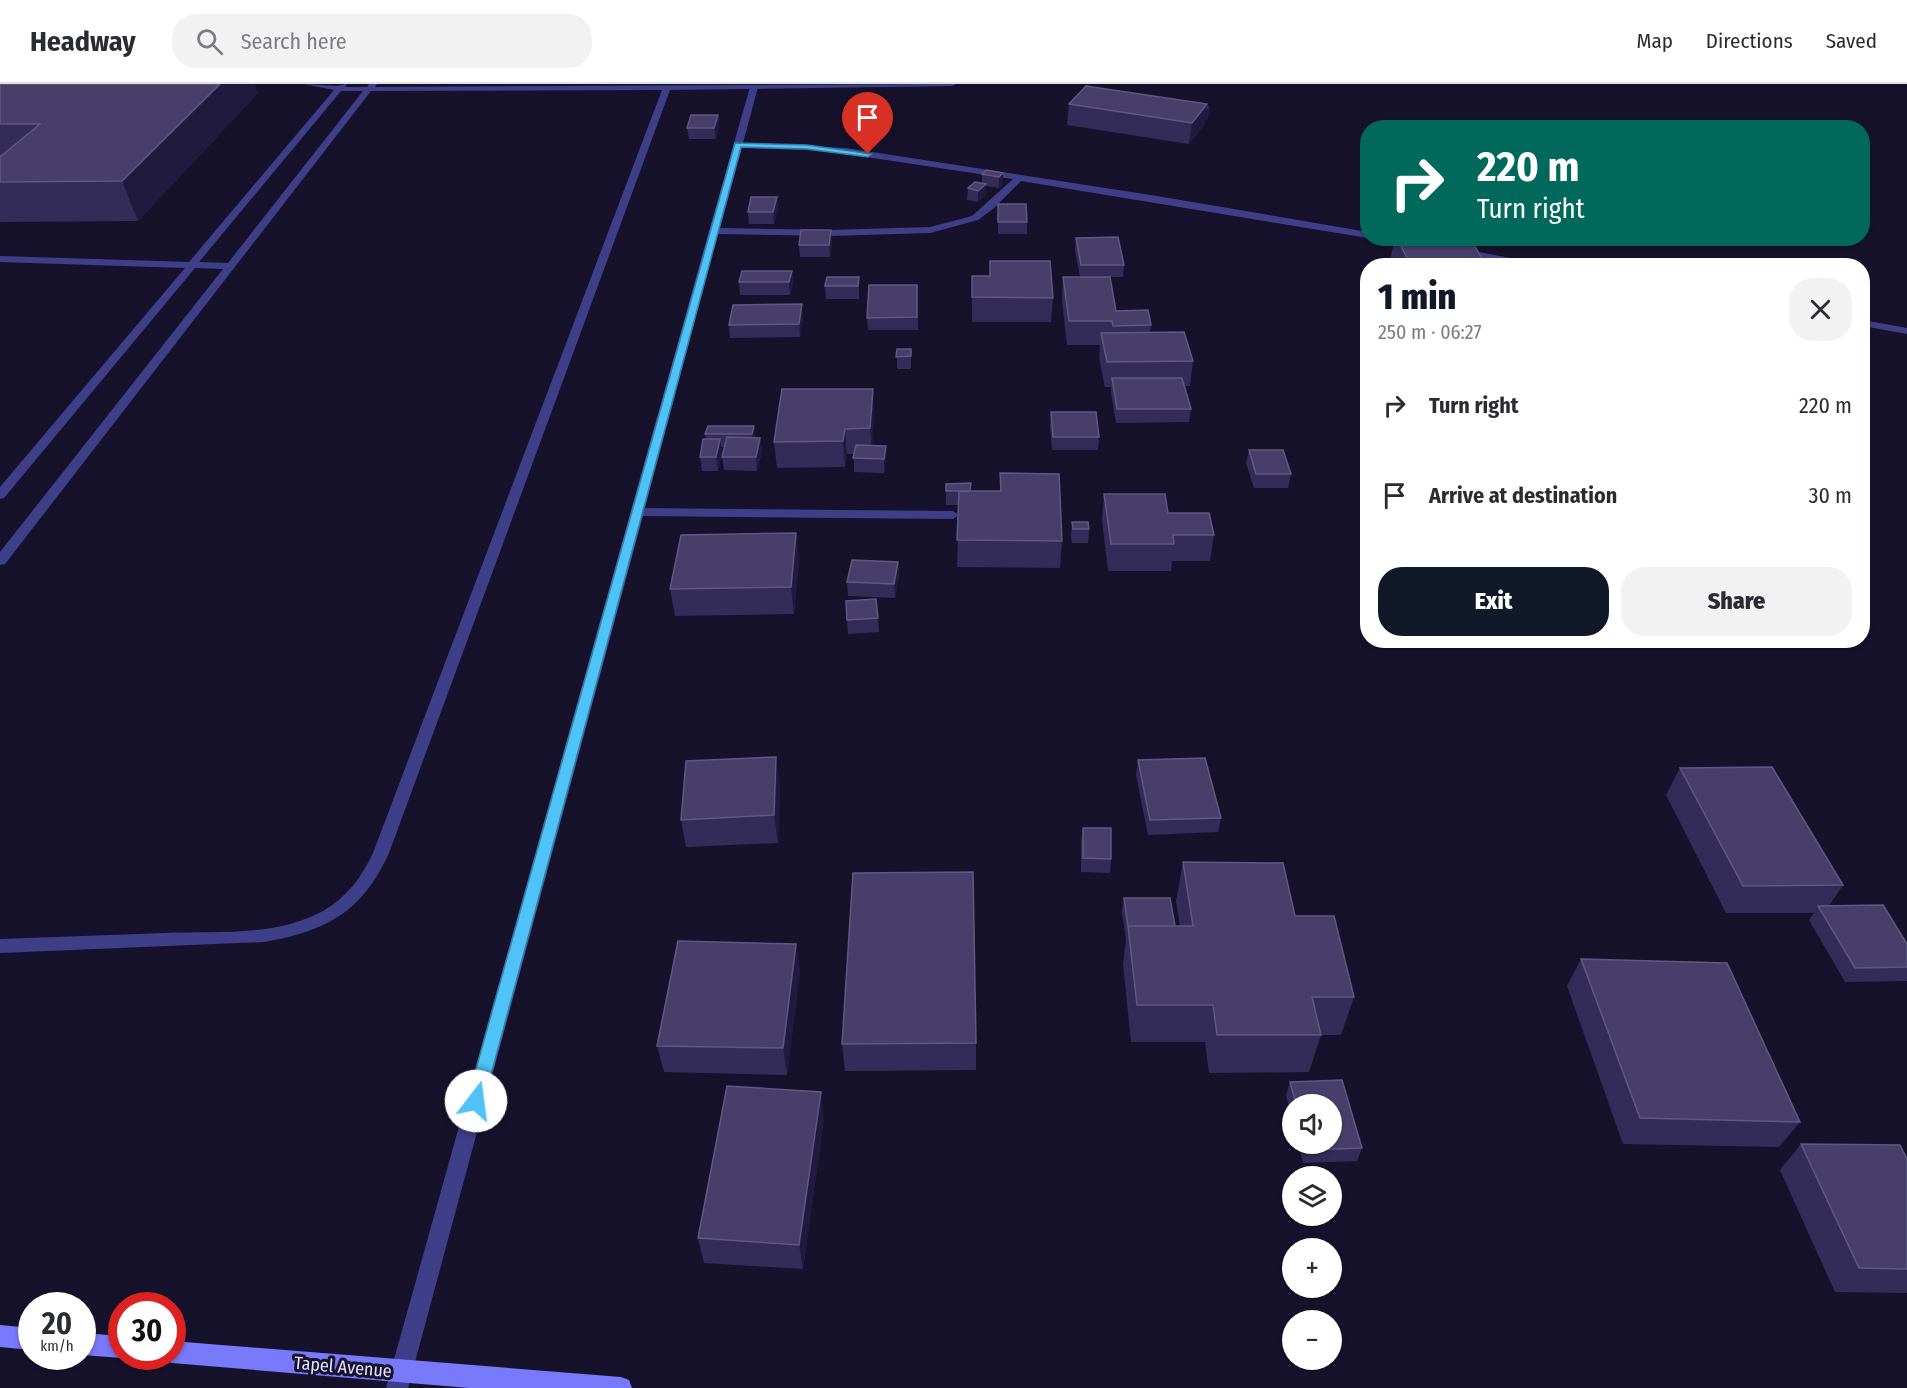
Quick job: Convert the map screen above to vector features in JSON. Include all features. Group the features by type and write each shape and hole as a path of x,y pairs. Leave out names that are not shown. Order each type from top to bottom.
{"street":[{"path":"308,84 754,87 952,84"},
{"path":"0,495 342,86"},
{"path":"0,561 371,86"},
{"path":"0,946 213,939 272,933 318,921 349,902 371,876 386,842 668,86"},
{"path":"399,1380 754,87"},
{"path":"738,145 807,147 846,151 1360,234"},
{"path":"714,231 840,233 930,230 975,218 991,206 1019,178"},
{"path":"1446,249 1495,258"},
{"path":"0,259 231,266"},
{"path":"1870,324 1907,331"},
{"path":"637,512 953,515"},
{"path":"0,1336 18,1338"},
{"name":"Tapel Avenue","path":"186,1354 399,1380 621,1388"}],"building":[{"path":"0,84 220,84 122,181 0,182 0,157 40,124 0,124"},
{"path":"1086,86 1207,104 1192,123 1069,104"},
{"path":"691,115 718,115 714,128 687,128"},
{"path":"986,170 1003,173 999,177 982,174"},
{"path":"975,182 986,184 978,191 968,188"},
{"path":"751,197 777,197 773,212 748,212"},
{"path":"998,204 1026,204 1027,222 998,222"},
{"path":"801,230 831,230 829,245 799,245"},
{"path":"1118,237 1124,265 1081,265 1076,238"},
{"path":"1401,246 1475,246 1482,258 1407,258"},
{"path":"990,261 1050,261 1053,298 972,297 972,276 990,276"},
{"path":"742,271 792,271 789,282 739,282"},
{"path":"827,277 859,277 858,286 825,286"},
{"path":"1063,277 1110,277 1116,311 1148,310 1151,325 1113,326 1112,321 1069,321"},
{"path":"869,285 917,285 917,317 867,318"},
{"path":"802,304 799,324 729,325 733,305"},
{"path":"1184,332 1193,361 1107,362 1101,333"},
{"path":"897,349 911,349 911,356 896,357"},
{"path":"1112,378 1182,378 1191,409 1117,409"},
{"path":"782,389 873,389 870,428 845,429 843,441 774,442"},
{"path":"1051,412 1096,412 1099,437 1053,437"},
{"path":"708,426 754,426 752,434 705,434"},
{"path":"727,437 760,438 756,457 722,457"},
{"path":"703,439 720,439 716,457 700,457"},
{"path":"856,445 886,446 884,459 853,458"},
{"path":"1249,450 1283,450 1291,474 1256,474"},
{"path":"1000,473 1059,474 1062,541 957,540 959,491 1001,491"},
{"path":"971,483 970,491 946,491 946,484"},
{"path":"1104,494 1165,494 1168,513 1209,513 1214,535 1173,535 1174,544 1111,544"},
{"path":"1072,522 1088,522 1089,529 1073,529"},
{"path":"796,533 791,587 670,589 681,535"},
{"path":"852,560 898,562 894,584 847,582"},
{"path":"876,599 878,618 847,620 846,601"},
{"path":"776,757 774,815 681,820 686,761"},
{"path":"1205,758 1221,818 1150,820 1138,760"},
{"path":"1772,767 1843,885 1743,886 1680,768"},
{"path":"1083,828 1111,828 1111,859 1083,858"},
{"path":"1183,862 1283,863 1295,916 1334,916 1354,997 1312,997 1321,1035 1217,1035 1213,1005 1137,1005 1128,926 1193,926"},
{"path":"973,872 976,1043 842,1044 853,873"},
{"path":"1124,898 1170,898 1175,926 1128,926"},
{"path":"1883,905 1907,944 1907,967 1855,968 1818,906"},
{"path":"678,941 796,944 783,1048 657,1046"},
{"path":"1581,959 1727,963 1800,1122 1640,1118"},
{"path":"1342,1080 1362,1148 1342,1149 1342,1094 1293,1094 1290,1082"},
{"path":"727,1086 821,1092 799,1245 698,1238"},
{"path":"1801,1144 1900,1145 1907,1159 1907,1269 1859,1268"}],"route":[{"path":"476,1101 738,145 807,147 868,154"}]}
